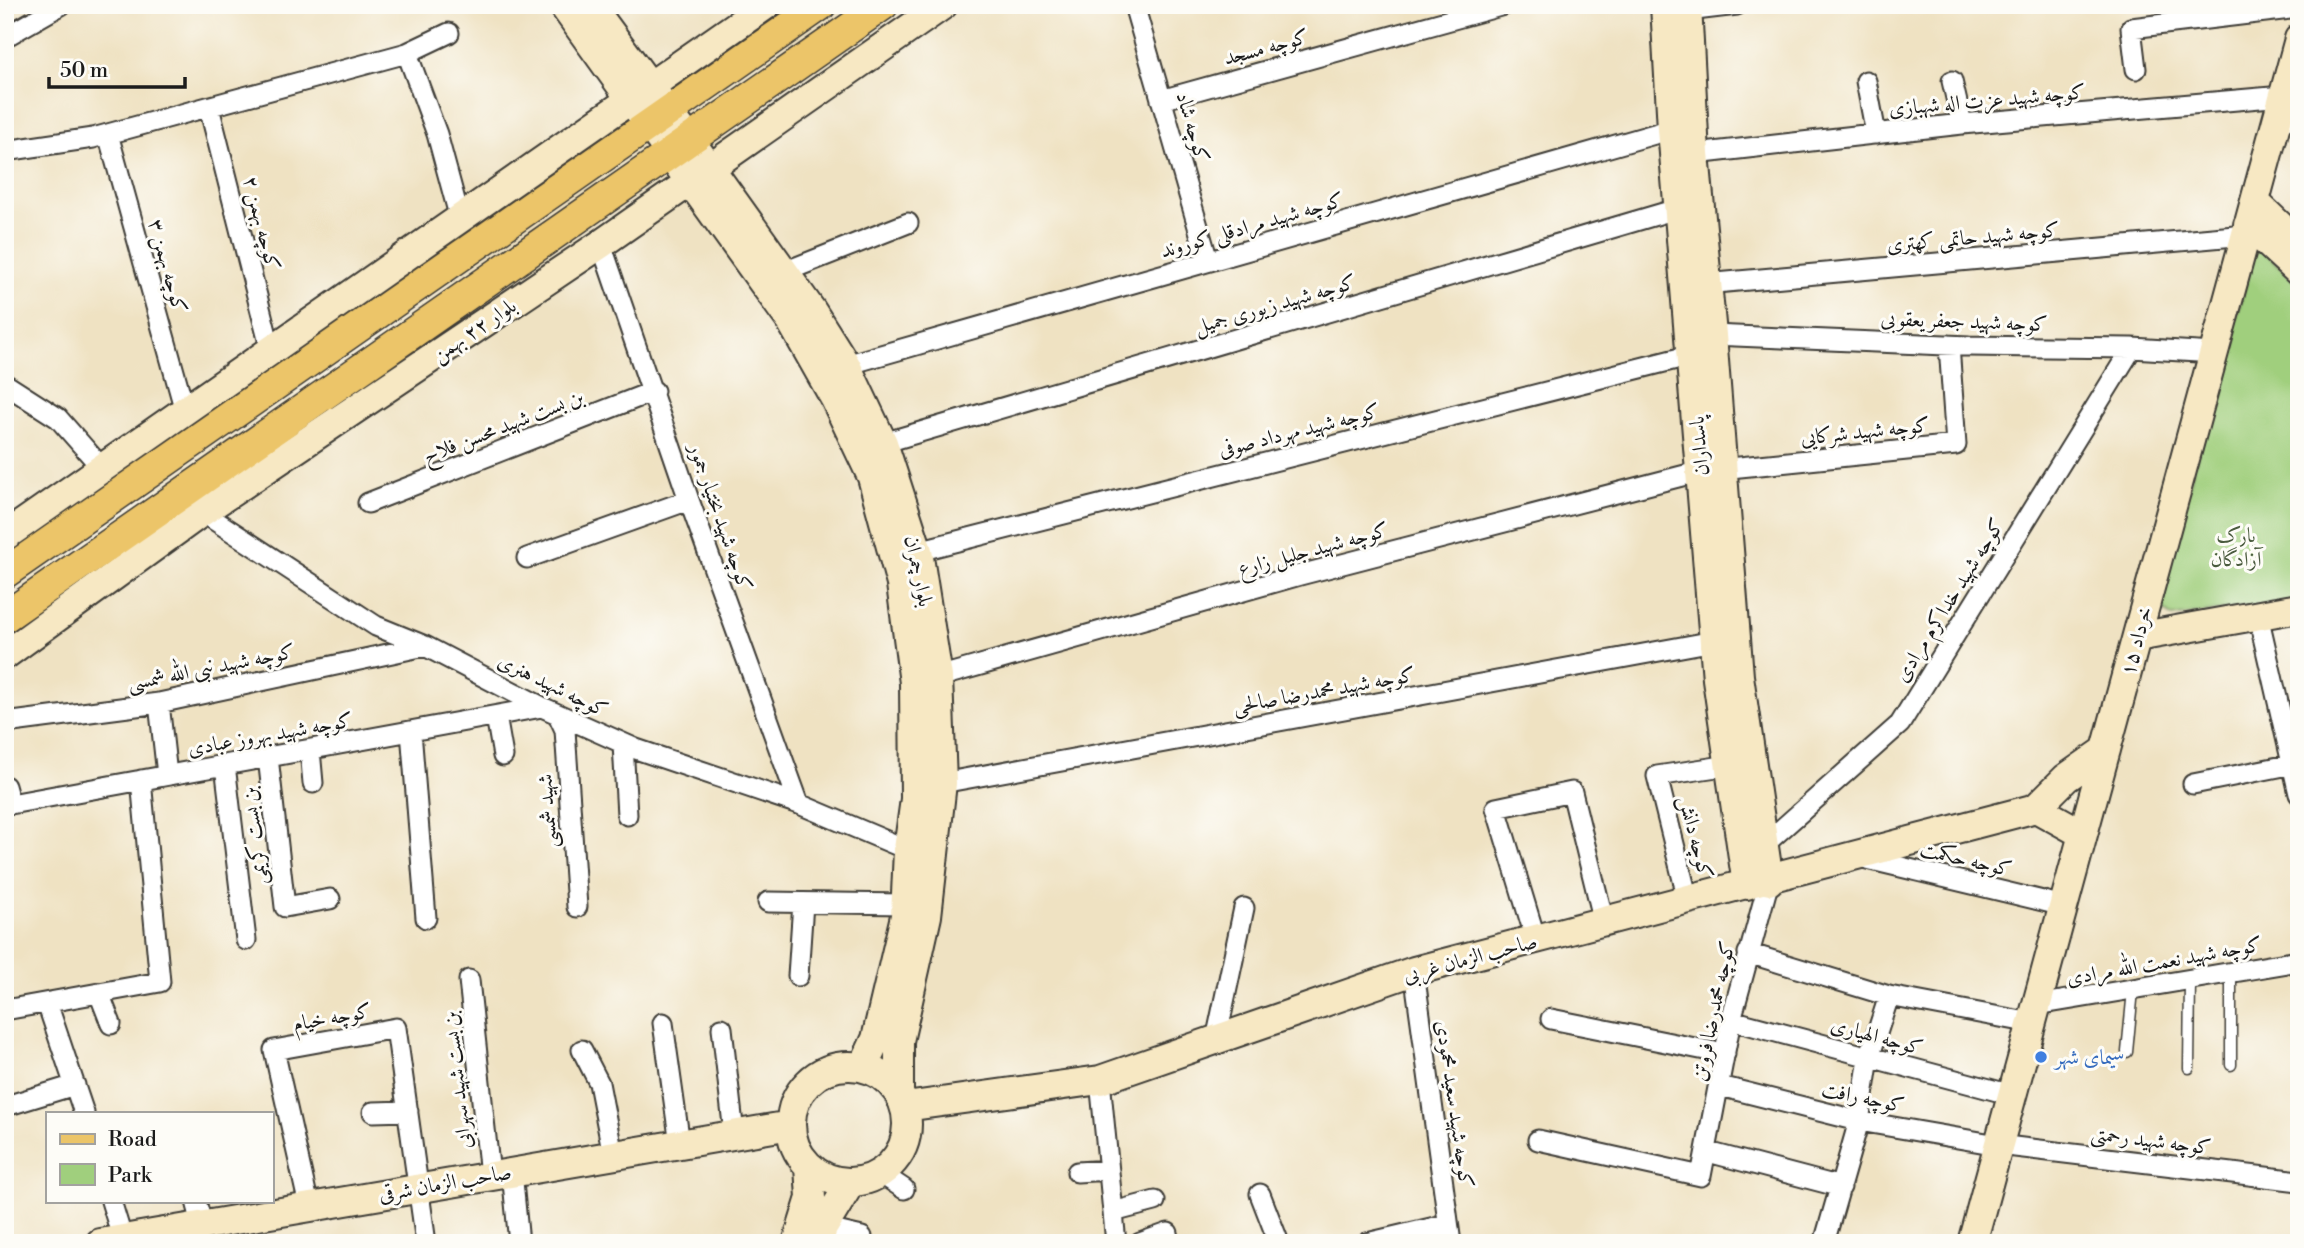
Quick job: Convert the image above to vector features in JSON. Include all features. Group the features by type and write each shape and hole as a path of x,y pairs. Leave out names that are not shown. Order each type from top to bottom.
{"main road":[{"path":"563,5 641,92"},
{"path":"590,5 641,92"},
{"path":"5,536 766,5"},
{"path":"5,573 821,5"},
{"name":"بلوار ۲۲ بهمن","path":"5,617 883,5"},
{"name":"بلوار ۲۲ بهمن","path":"5,654 202,512 601,244 943,5"},
{"name":"پاسداران","path":"1680,7 1672,129 1692,355 1765,844 1758,883"},
{"name":"پاسداران","path":"1680,7 1712,335 1714,641 1730,765 1758,883"},
{"name":"۱۵ خرداد","path":"1972,1243 2274,129 2291,102 2299,39"},
{"name":"بلوار چمران","path":"641,92 701,174 784,272 846,365 883,443 918,551 938,677 942,783 927,916 900,1041 902,1100"},
{"name":"بلوار چمران","path":"701,174 835,399 872,477 901,584 914,684 915,799 908,850 905,904 876,1039 863,1067"},
{"path":"2249,221 2299,244"},
{"path":"2249,221 2299,272"},
{"path":"2137,637 2299,608"},
{"path":"2083,834 2036,808 2066,778 2106,750"},
{"name":"صاحب الزمان غربی","path":"902,1100 1100,1080 1414,971 1858,857 2036,808"},
{"path":"863,1067 883,1077 902,1100 907,1122 903,1144 891,1164 880,1173 851,1182 836,1180 809,1166 796,1147 791,1125 798,1096 807,1084 833,1068 863,1067"},
{"name":"صاحب الزمان شرقی","path":"111,1240 199,1212 309,1206 791,1125"},
{"path":"797,1243 811,1198 809,1166"},
{"path":"820,1235 851,1182"}],"street":[{"path":"5,37 61,5"},
{"name":"کوچه شاد","path":"1134,5 1208,261"},
{"name":"کوچه مسجد","path":"1161,100 1504,5"},
{"path":"1680,7 1737,5"},
{"path":"2136,69 2131,29 2299,8"},
{"path":"5,151 108,134 407,53 449,33"},
{"path":"407,53 437,134 460,219"},
{"path":"1866,80 1876,134"},
{"path":"1952,80 1962,124"},
{"name":"کوچه شهید عزت اله شهبازی","path":"1695,154 1962,124 2291,102"},
{"name":"کوچه بهمن ۲","path":"209,107 271,351"},
{"name":"کوچه شهید مرادقلی کوروند","path":"846,365 1672,129"},
{"name":"کوچه بهمن ۳","path":"108,134 185,411"},
{"name":"کوچه شهید زیوری جمیل","path":"883,443 1680,208"},
{"name":"کوچه شهید حاتمی کهتری","path":"1705,284 2249,221"},
{"path":"784,272 908,223"},
{"name":"کوچه شهید بختیار جمور","path":"601,244 654,391 689,500 799,804"},
{"name":"کوچه شهید جعفر یعقوبی","path":"1712,335 2214,353"},
{"name":"کوچه شهید شرکایی","path":"1711,470 1956,445 1949,345"},
{"name":"کوچه شهید خداکرم مرادی","path":"1765,844 1900,724 2132,348"},
{"name":"کوچه شهید مهرداد صوفی","path":"918,551 1692,355"},
{"path":"6,385 58,418 102,468"},
{"name":"بن بست شهید محسن فلاح","path":"368,503 654,391"},
{"name":"کوچه شهید جلیل زارع","path":"938,677 1300,575 1711,470"},
{"path":"527,558 689,500"},
{"name":"کوچه شهید هنری","path":"202,512 376,626 425,646 550,711 623,744 799,804 908,850"},
{"path":"2258,615 2296,764 2299,794"},
{"name":"کوچه شهید محمدرضا صالحی","path":"942,783 1714,641"},
{"name":"کوچه شهید نبی الله شمسی","path":"5,723 159,703 425,646"},
{"path":"159,703 167,775"},
{"name":"کوچه شهید بهروز عبادی","path":"7,798 141,780 496,716 550,711"},
{"name":"شهید شمسی","path":"550,711 565,730 577,906"},
{"path":"496,716 503,755"},
{"path":"411,731 426,918"},
{"path":"623,744 627,815"},
{"path":"310,750 313,783"},
{"name":"بن بست کریمی","path":"268,757 285,906 330,899"},
{"path":"2193,783 2296,764"},
{"path":"225,765 246,940"},
{"name":"کوچه دانش","path":"1688,900 1657,776 1730,765"},
{"path":"5,1010 160,982 141,780"},
{"path":"1535,940 1496,808 1572,792 1604,922"},
{"name":"کوچه حکمت","path":"1858,857 2064,906"},
{"name":"کوچه محمدرضا فروتن","path":"1538,1140 1701,1176 1708,1152 1731,1020 1748,953 1758,883"},
{"path":"768,902 905,904"},
{"path":"798,976 803,903"},
{"path":"1216,1040 1244,908"},
{"name":"کوچه شهید نعمت الله مرادی","path":"1748,953 1889,996 2034,1014 2133,990 2299,961"},
{"name":"کوچه شهید سعید محمودی","path":"1414,971 1450,1233"},
{"name":"بن بست شهید سهرابی","path":"469,980 501,1174 519,1243"},
{"path":"99,993 111,1024"},
{"path":"1827,1241 1859,1121 1869,1058 1889,996"},
{"path":"47,1003 84,1112"},
{"path":"1551,1019 1726,1054"},
{"name":"کوچه الهیاری","path":"1731,1020 2012,1095"},
{"path":"663,1023 680,1144"},
{"name":"کوچه خیام","path":"309,1206 274,1051 396,1028 426,1243"},
{"path":"722,1028 734,1134"},
{"path":"582,1050 598,1083 612,1155"},
{"path":"1100,1080 1116,1243"},
{"path":"6,1106 75,1085"},
{"name":"کوچه رافت","path":"1720,1086 1859,1121 1998,1145"},
{"path":"373,1112 408,1111"},
{"name":"کوچه شهید رحمتی","path":"1998,1145 2299,1181"},
{"path":"1708,1152 1841,1186"},
{"path":"1077,1172 1109,1170"},
{"path":"880,1173 904,1189"},
{"path":"1260,1194 1279,1243"},
{"path":"1113,1212 1155,1201"},
{"path":"111,1202 111,1240"},
{"path":"1140,1243 1168,1233 1170,1243"},
{"path":"1367,1243 1450,1233"},
{"path":"820,1235 862,1237"}],"lane":[{"path":"2231,973 2231,1065"},
{"path":"2189,1068 2190,980"},
{"path":"2127,1052 2133,990"}],"green space":[{"name":"پارک آزادگان","path":"2257,244 2299,285 2299,601 2172,617 2155,604"}],"place":[{"name":"سیمای شهر","path":"2041,1057"}]}
